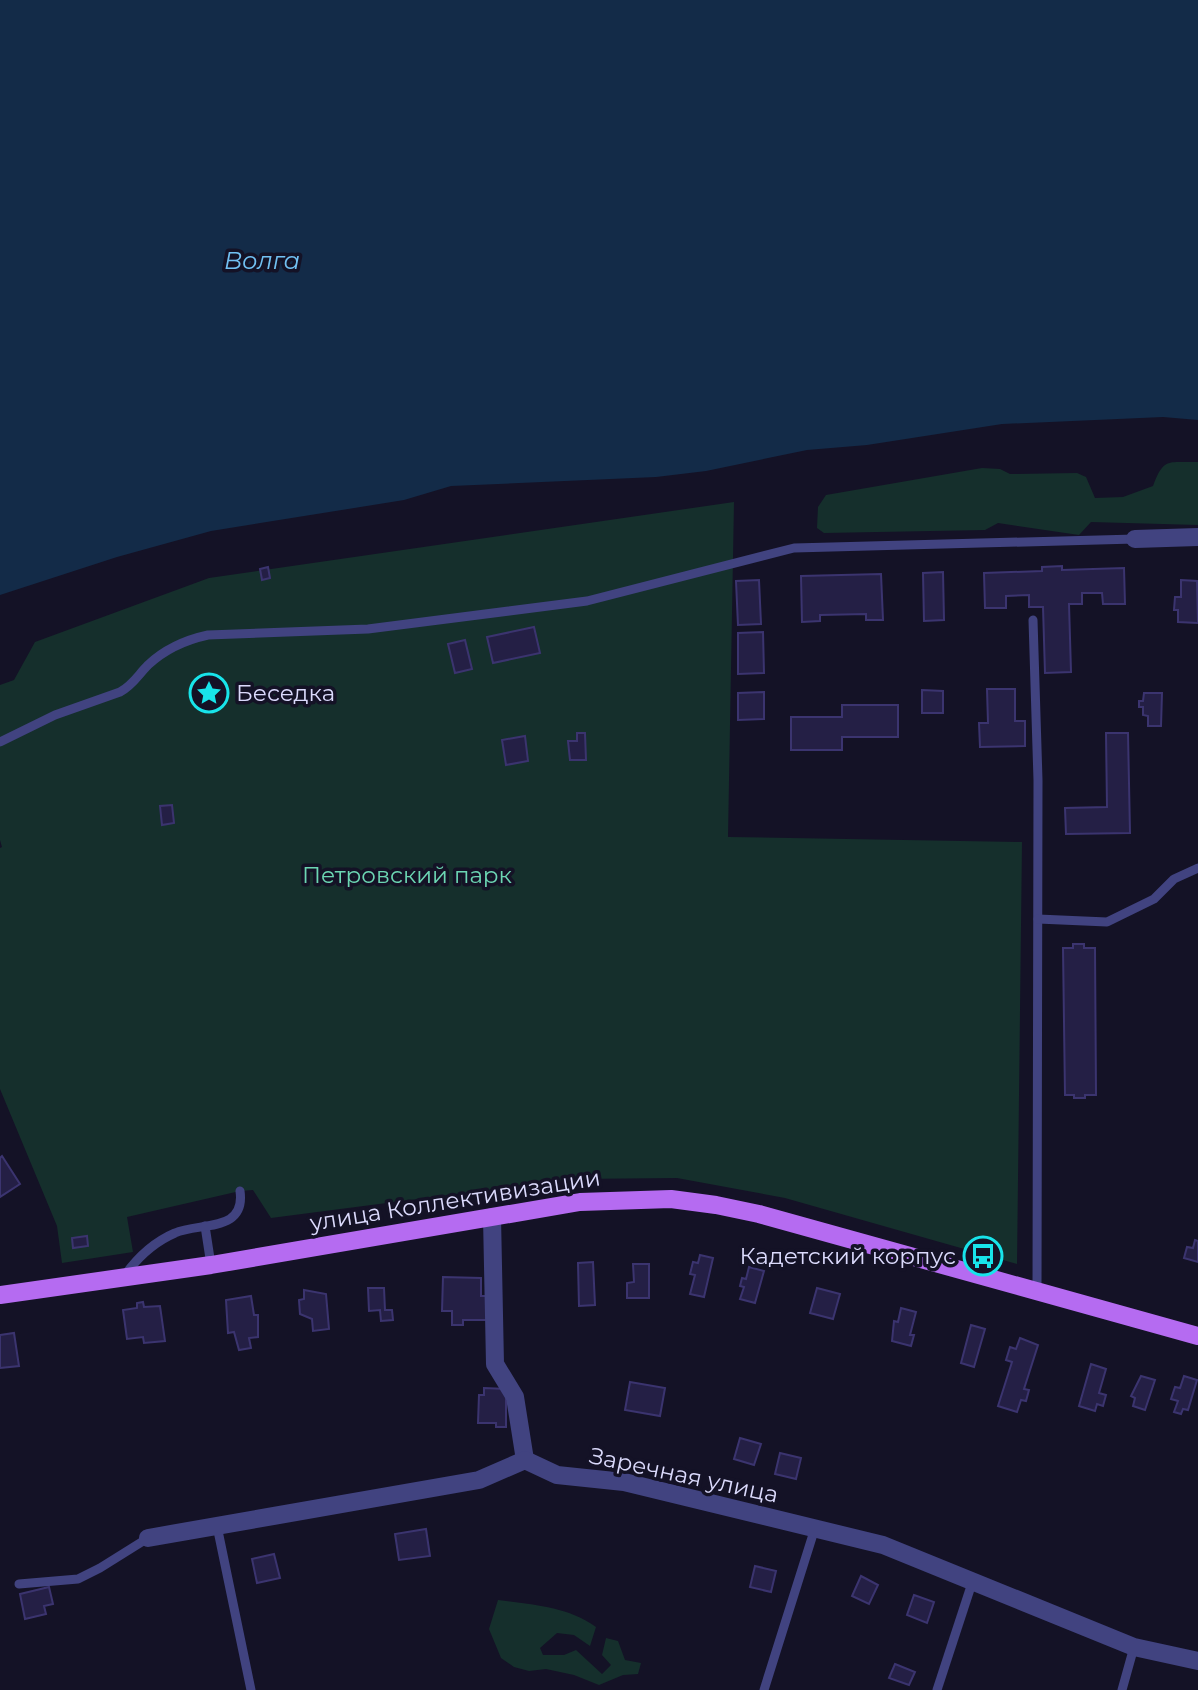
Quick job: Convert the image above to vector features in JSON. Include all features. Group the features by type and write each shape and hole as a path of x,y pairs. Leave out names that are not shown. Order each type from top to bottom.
{"main road":[{"name":"улица Коллективизации","path":"0,1295 211,1265 580,1202 671,1199 759,1214 1198,1336"}],"street":[{"path":"1135,539 1198,537"},
{"path":"148,1538 479,1480 525,1460 515,1396 495,1364 492,1217"},
{"name":"Заречная улица","path":"525,1460 557,1475 624,1482 883,1545 1134,1647 1198,1661"}],"lane":[{"path":"0,742 55,715 120,692 129,687 147,666 170,648 189,639 208,635 368,629 587,601 794,548 1135,539"},
{"path":"1033,620 1038,919 1037,1291"},
{"path":"1038,919 1107,922 1154,899 1174,879 1198,867"},
{"path":"123,1277 146,1251 174,1233 225,1223 239,1208 240,1191"},
{"path":"205,1226 211,1265"},
{"path":"217,1526 251,1690"},
{"path":"764,1690 815,1528"},
{"path":"19,1584 78,1579 148,1538"},
{"path":"937,1690 973,1580"},
{"path":"1122,1690 1134,1647"}],"green space":[{"path":"1174,462 1198,462 1198,525 1091,522 1079,535 998,523 985,530 824,533 817,528 818,507 826,495 982,468 1000,469 1010,474 1077,473 1086,477 1095,498 1123,497 1153,486 1164,465"},
{"name":"Петровский парк","path":"734,502 728,837 1022,842 1017,1264 785,1198 677,1178 572,1179 271,1218 253,1190 240,1191 127,1217 133,1252 62,1263 57,1226 0,1089 0,685 14,680 35,642 209,578"},
{"path":"498,1600 561,1611 596,1627 590,1646 574,1635 557,1633 540,1648 543,1655 564,1655 576,1650 602,1674 611,1665 602,1655 606,1638 618,1641 625,1660 641,1663 638,1674 623,1675 599,1685 574,1675 546,1669 529,1671 514,1667 501,1658 489,1629"}],"water":[{"name":"Волга","path":"0,0 1198,0 1198,420 1163,417 1002,424 867,445 807,450 706,471 656,477 451,486 404,500 211,531 117,557 0,595"}],"building":[{"path":"1062,566 1062,570 1124,568 1125,604 1103,604 1102,593 1082,593 1082,604 1069,604 1071,672 1045,673 1043,607 1029,607 1029,595 1006,596 1006,608 985,608 984,573 1042,571 1042,567"},
{"path":"268,567 270,578 262,580 260,569"},
{"path":"943,572 944,620 924,621 923,573"},
{"path":"881,574 883,620 866,620 866,614 820,615 820,621 802,622 801,576"},
{"path":"759,580 761,624 738,625 736,581"},
{"path":"1181,580 1197,581 1198,623 1178,622 1178,610 1174,610 1175,597 1181,597"},
{"path":"534,627 540,653 493,663 487,637"},
{"path":"763,632 764,673 738,674 738,633"},
{"path":"465,640 472,669 455,673 448,644"},
{"path":"987,689 1015,689 1015,721 1025,721 1025,746 980,747 979,723 988,723"},
{"path":"922,690 943,691 943,713 922,713"},
{"path":"764,692 764,719 738,720 738,693"},
{"path":"1144,693 1162,693 1161,726 1148,726 1148,716 1143,715 1143,707 1139,707"},
{"path":"842,705 898,705 898,737 842,737 842,750 791,750 791,717 842,717"},
{"path":"577,733 585,733 586,760 570,760 568,741 577,741"},
{"path":"1106,733 1128,733 1130,833 1066,834 1065,808 1107,807"},
{"path":"525,736 528,761 506,765 502,740"},
{"path":"172,805 174,823 162,825 160,806"},
{"path":"1073,944 1095,948 1096,1095 1085,1095 1085,1098 1065,1095 1063,948 1073,948"},
{"path":"2,1156 20,1184 0,1197 0,1158"},
{"path":"87,1236 88,1246 73,1248 72,1238"},
{"path":"1195,1240 1198,1241 1198,1262 1184,1258 1187,1247 1193,1248"},
{"path":"700,1255 713,1258 704,1297 690,1294 695,1275 690,1274 693,1262 698,1263"},
{"path":"593,1262 595,1305 579,1306 578,1263"},
{"path":"633,1264 649,1264 649,1298 627,1298 627,1283 634,1282"},
{"path":"749,1267 764,1271 755,1303 740,1299 744,1287 740,1286 742,1278 746,1279"},
{"path":"443,1277 481,1278 481,1296 488,1296 488,1320 463,1320 463,1325 452,1325 452,1311 442,1311"},
{"path":"368,1288 384,1288 385,1310 392,1310 393,1320 381,1321 380,1310 369,1311"},
{"path":"817,1288 840,1294 833,1319 810,1313"},
{"path":"304,1290 326,1294 329,1329 313,1331 312,1319 300,1314 299,1300 304,1299"},
{"path":"251,1296 254,1315 258,1315 258,1337 249,1338 251,1348 239,1350 234,1332 228,1333 226,1300"},
{"path":"143,1302 144,1307 160,1306 165,1341 144,1343 143,1337 127,1339 123,1310 137,1308 137,1303"},
{"path":"901,1308 916,1312 910,1335 914,1335 911,1346 892,1341 894,1321 898,1322"},
{"path":"971,1325 985,1329 974,1367 961,1363"},
{"path":"14,1333 19,1366 0,1368 0,1335"},
{"path":"1020,1338 1038,1345 1024,1389 1029,1390 1026,1401 1021,1400 1017,1412 998,1406 1012,1362 1006,1360 1010,1347 1016,1349"},
{"path":"1091,1364 1106,1369 1099,1393 1106,1395 1103,1406 1097,1404 1095,1411 1079,1406"},
{"path":"1141,1376 1155,1380 1145,1410 1133,1406 1135,1398 1131,1396"},
{"path":"1184,1376 1197,1380 1188,1410 1183,1409 1181,1414 1174,1412 1178,1401 1171,1399 1175,1387 1180,1388"},
{"path":"630,1382 665,1388 660,1416 625,1410"},
{"path":"484,1388 506,1389 506,1427 496,1427 496,1423 478,1423 479,1395 484,1395"},
{"path":"740,1438 761,1444 754,1465 734,1459"},
{"path":"780,1453 801,1458 796,1479 775,1474"},
{"path":"426,1529 430,1556 399,1560 395,1534"},
{"path":"274,1554 280,1578 257,1583 252,1559"},
{"path":"755,1566 776,1571 771,1592 750,1587"},
{"path":"861,1576 878,1585 869,1604 852,1596"},
{"path":"49,1587 53,1604 44,1606 46,1614 25,1619 20,1594"},
{"path":"914,1595 934,1602 927,1623 907,1615"},
{"path":"895,1664 915,1672 909,1685 889,1678"}],"place":[{"name":"Беседка","path":"209,693"},
{"name":"Кадетский корпус","path":"983,1256"}]}
